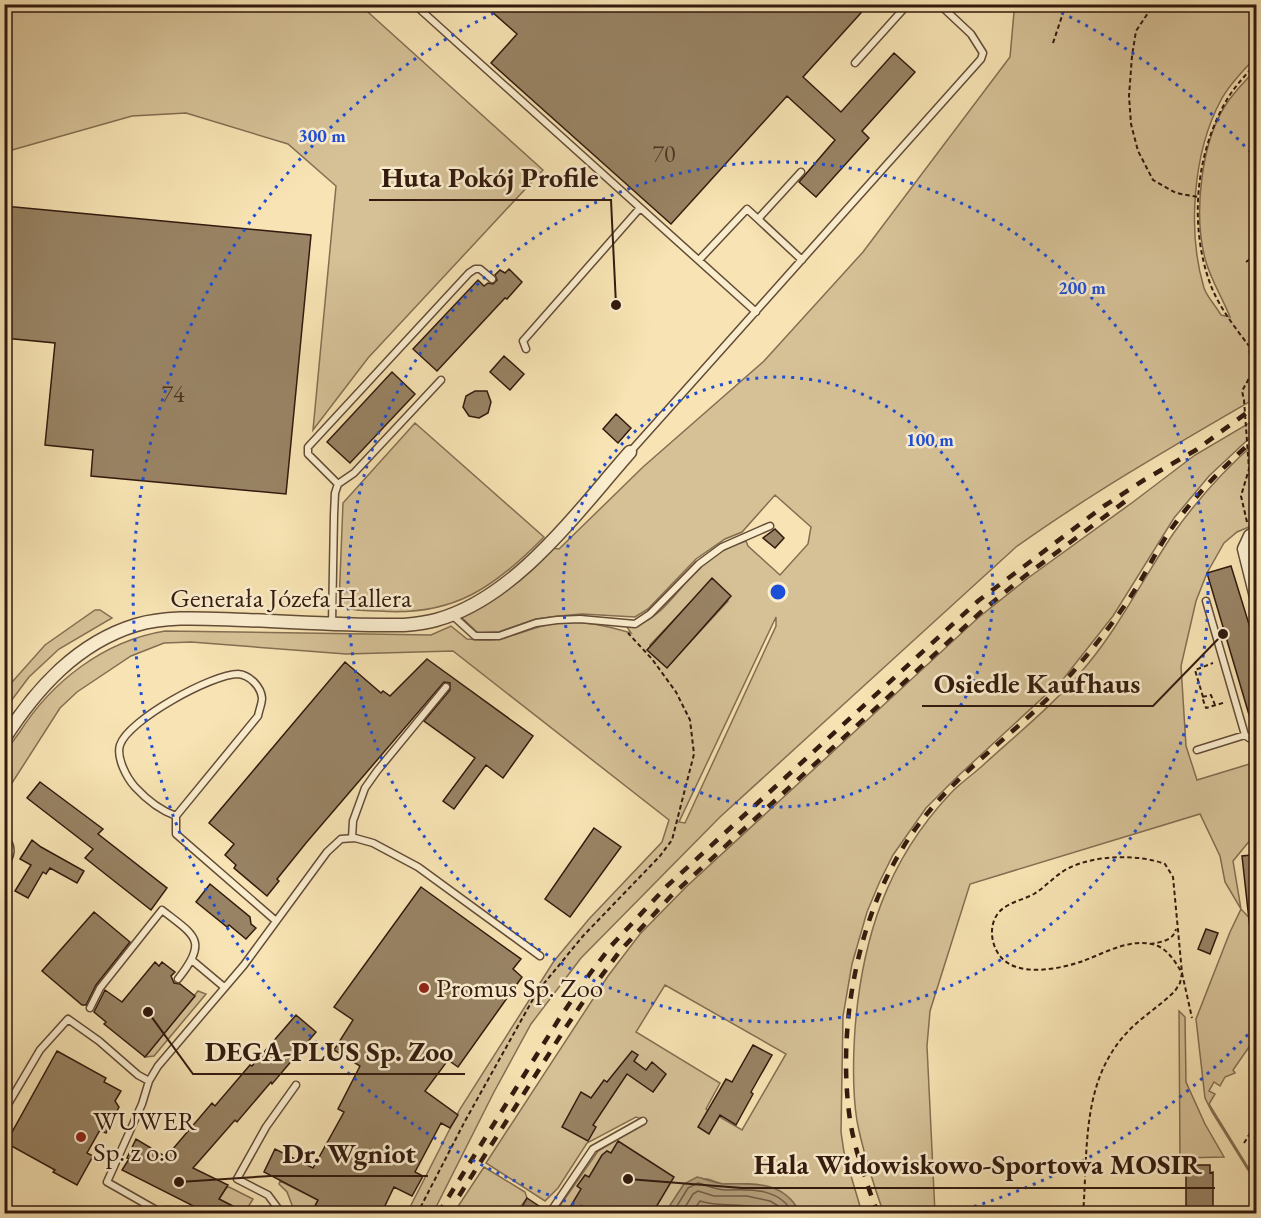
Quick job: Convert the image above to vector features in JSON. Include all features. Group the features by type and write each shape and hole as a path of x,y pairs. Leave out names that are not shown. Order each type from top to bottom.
{"street":[{"name":"Generała Józefa Hallera","path":"4,739 22,711 50,679 72,659 114,633 137,625 162,620 204,619 404,625 436,620 451,614 492,593 523,570 630,452"},
{"path":"1253,534 1244,549 1257,597"}],"lane":[{"path":"414,4 756,312"},
{"path":"855,63 908,4"},
{"path":"630,452 981,59 983,52 971,34 939,4"},
{"path":"758,219 801,172"},
{"path":"526,349 524,341 640,208"},
{"path":"699,260 747,209 802,260"},
{"path":"338,484 308,454 308,447 469,273 480,269 492,279"},
{"path":"332,624 334,515 335,493 338,484 354,473 441,380"},
{"path":"451,614 475,636 499,636 536,623 557,620 580,619 635,624 650,614 699,564 722,547 770,526"},
{"path":"1206,601 1245,735 1249,738 1257,736"},
{"path":"176,816 161,811 129,780 121,761 119,746 128,732 146,716 199,687 236,674 250,678 258,687 262,697 258,716 176,816 176,834 276,921"},
{"path":"352,838 353,821 365,788 446,687"},
{"path":"1197,750 1245,735"},
{"path":"4,837 11,848 11,855 4,867"},
{"path":"186,1214 170,1210 157,1212 107,1182 142,1104 149,1081 168,1053 224,987 327,852 341,839 352,838 373,843 418,867 540,956"},
{"path":"90,1008 100,988 162,910 190,933 195,945 193,961 178,978"},
{"path":"193,961 224,987"},
{"path":"4,1111 40,1050 68,1019 99,1041 138,1075 149,1081"},
{"path":"282,1214 268,1195 237,1179 266,1127 296,1085"},
{"path":"549,1214 593,1149 643,1121"}],"path":[{"path":"1053,43 1065,4"},
{"path":"1158,4 1148,13 1136,30 1129,96 1131,124 1138,151 1153,180 1176,194 1198,198"},
{"path":"1257,63 1226,101 1215,121 1209,135 1198,198 1200,240 1212,287 1229,318 1257,355"},
{"path":"1246,262 1257,255"},
{"path":"1249,346 1252,373 1242,392 1249,469 1241,496 1253,534"},
{"path":"1247,477 1257,466"},
{"path":"417,1214 465,1121 537,992 583,936 660,856 672,840 694,754 690,720 676,692 652,659 618,622"},
{"path":"1223,660 1195,670 1206,708 1234,699"},
{"path":"1203,697 1211,694 1215,705"},
{"path":"1177,926 1175,935 1169,939 1149,944 1112,948 1084,961 1066,965 1026,969 1013,966 1002,958 995,947 992,935 993,924 997,915 1004,908 1035,893 1070,867 1092,861 1134,857 1165,864 1171,871 1176,896 1182,973 1192,1018"},
{"path":"1083,1214 1089,1114 1096,1083 1114,1048 1125,1034 1175,991 1180,983 1182,973 1167,953 1149,944"},
{"path":"1244,1143 1257,1124"}],"shaded area":[{"path":"359,4 543,170 368,358 313,430 336,186 288,144 186,113 132,116 5,152 5,5"},
{"path":"1019,5 1256,5 1256,57 1229,88 1212,121 1199,167 1195,217 1199,266 1204,288 1221,315 1230,317 1208,269 1202,244 1200,202 1202,179 1211,136 1219,117 1232,96 1256,69 1256,398 1104,488 1016,547 720,817 581,958 531,1024 433,1213 407,1213 460,1109 554,961 589,919 662,842 669,820 453,651 346,654 191,642 164,643 131,656 77,692 60,708 5,794 4,766 10,745 47,697 82,666 121,644 165,631 431,635 451,626 467,639 495,640 550,624 577,622 631,633 627,627 638,625 659,612 706,561 740,543 746,541 748,546 780,575 808,544 811,527 775,495 742,532 725,539 696,559 648,609 635,617 582,614 559,616 536,619 499,632 478,633 459,615 496,597 528,573 551,548 559,549 643,467 764,361 863,252 1010,57 1014,12","holes":["709,583 728,601 670,664 650,645","776,617 776,626 685,823 679,822"]},
{"path":"1256,419 1256,432 1209,476 1174,518 1113,616 1064,678 926,808 893,855 880,881 867,912 852,964 843,1016 841,1132 844,1152 862,1213 800,1213 794,1204 778,1191 757,1185 723,1184 704,1179 684,1184 665,1213 555,1213 598,1151 647,1121 636,1117 587,1143 558,1188 545,1201 486,1163 608,976 640,934 686,887 978,618 1028,578 1195,455","holes":["665,985 786,1054 742,1130 706,1109 720,1083 636,1032"]},
{"path":"415,423 544,537 490,584 451,603 405,612 343,607 339,604 343,503"},
{"path":"1256,442 1256,524 1237,532 1224,543 1207,573 1196,601 1181,666 1186,746 1197,780 1256,762 1256,833 1233,861 1241,909 1225,882 1220,856 1200,814 970,884 930,1011 927,1046 935,1213 884,1214 857,1121 854,1052 864,964 882,903 894,874 928,820 950,794 1049,705 1087,665 1111,633 1182,521 1212,485"},
{"path":"95,610 100,610 112,618 59,649 29,677 5,709 5,690 45,645"},
{"path":"1241,909 1256,925 1256,1037 1233,1070 1235,1073 1225,1077 1220,1086 1214,1082 1209,1091 1215,1094 1209,1104 1249,1169 1256,1173 1256,1176 1248,1170 1205,1098 1196,1019"},
{"path":"198,991 206,994 154,1056 145,1057"},
{"path":"1179,1011 1185,1017 1186,1082 1205,1124 1224,1157 1180,1158"},
{"path":"484,1167 525,1192 527,1198 516,1213 453,1214"},
{"path":"280,1181 318,1200 311,1213 295,1213 287,1192 279,1184"},
{"path":"229,1187 253,1199 245,1212 219,1199"}],"water":[{"path":"697,1177 722,1184 758,1185 778,1190 794,1203 800,1213 665,1213 684,1184"}],"building":[{"path":"483,4 869,4 803,77 841,112 894,53 915,72 862,131 869,138 816,197 799,182 835,140 787,96 671,224 491,63 517,34"},
{"path":"4,206 311,235 286,494 91,476 93,450 45,445 55,343 4,338"},
{"path":"509,269 522,282 437,371 413,349 478,280 484,286 488,283 493,284 497,280 495,275 500,270 505,273"},
{"path":"504,356 524,374 510,390 490,372"},
{"path":"392,372 415,394 350,463 327,442"},
{"path":"475,391 487,391 491,402 488,413 479,418 469,416 463,407 466,396"},
{"path":"616,414 631,428 618,443 603,429"},
{"path":"775,529 784,538 775,548 763,538"},
{"path":"1231,566 1257,650 1257,727 1253,728 1207,573"},
{"path":"712,578 731,596 667,668 647,650"},
{"path":"427,659 533,736 503,778 486,765 454,809 443,801 475,758 424,721 450,690 450,683 444,682 306,843 277,879 279,881 267,896 234,868 236,865 225,855 234,844 209,823 345,662 381,693 383,691 390,696"},
{"path":"40,782 103,829 98,834 167,888 151,910 85,858 93,849 27,798"},
{"path":"594,828 621,847 570,917 545,899"},
{"path":"32,840 84,871 77,883 50,868 46,874 43,872 28,898 15,891 31,865 20,859"},
{"path":"1251,855 1257,899 1257,928 1250,929 1242,856"},
{"path":"210,884 250,917 251,924 256,928 246,939 196,902"},
{"path":"421,887 521,959 513,969 522,977 458,1067 448,1060 425,1091 458,1115 450,1128 441,1123 415,1172 423,1176 412,1196 394,1187 381,1214 345,1214 336,1209 334,1214 311,1214 318,1200 264,1172 275,1149 313,1168 344,1112 338,1109 360,1066 334,1050 353,1020 334,1007"},
{"path":"94,912 130,942 96,985 86,1005 82,1005 42,971"},
{"path":"1206,929 1218,933 1210,954 1198,949"},
{"path":"155,962 159,966 162,962 175,972 171,976 174,983 180,984 195,996 145,1057 104,1024 106,1022 94,1012 105,990 122,1002"},
{"path":"296,1015 316,1032 272,1084 271,1082 237,1122 235,1120 193,1168 228,1185 219,1199 248,1214 212,1212 209,1214 122,1170 129,1159 127,1158 136,1139 166,1157 212,1103 215,1106"},
{"path":"753,1045 772,1055 751,1092 753,1094 736,1125 720,1115 709,1134 698,1127 726,1079 732,1082"},
{"path":"57,1051 106,1078 104,1082 121,1091 115,1101 119,1107 106,1133 100,1130 87,1153 93,1156 77,1185 6,1143"},
{"path":"632,1051 638,1055 634,1061 646,1070 652,1062 666,1074 653,1092 627,1074 593,1125 596,1127 588,1141 562,1127 581,1092 591,1098 604,1080 607,1082"},
{"path":"618,1141 674,1177 652,1214 566,1214 581,1189 577,1186 585,1175 589,1177 602,1155 607,1151 611,1153"},
{"path":"1186,1165 1210,1165 1210,1173 1213,1172 1213,1214 1186,1214"},
{"path":"527,1198 539,1206 535,1214 518,1214"}],"railway":[{"path":"438,1214 559,1019 589,975 611,946 667,886 978,601 1104,506 1196,450 1256,406"},
{"path":"878,1214 852,1132 846,1083 846,1044 857,965 867,927 898,855 936,803 976,763 1059,688 1124,606 1183,513 1213,479 1256,438"},
{"path":"459,1196 594,986 620,951 671,896 983,610 1131,497"}],"place":[{"name":"Huta Pokój Profile","path":"616,305"},
{"name":"Osiedle Kaufhaus","path":"1223,634"},
{"name":"Promus Sp. Zoo","path":"424,988"},
{"name":"DEGA-PLUS Sp. Zoo","path":"148,1012"},
{"name":"WUWER Sp. z o.o","path":"81,1137"},
{"name":"Hala Widowiskowo-Sportowa MOSIR","path":"628,1179"},
{"name":"Dr. Wgniot","path":"179,1182"}]}
